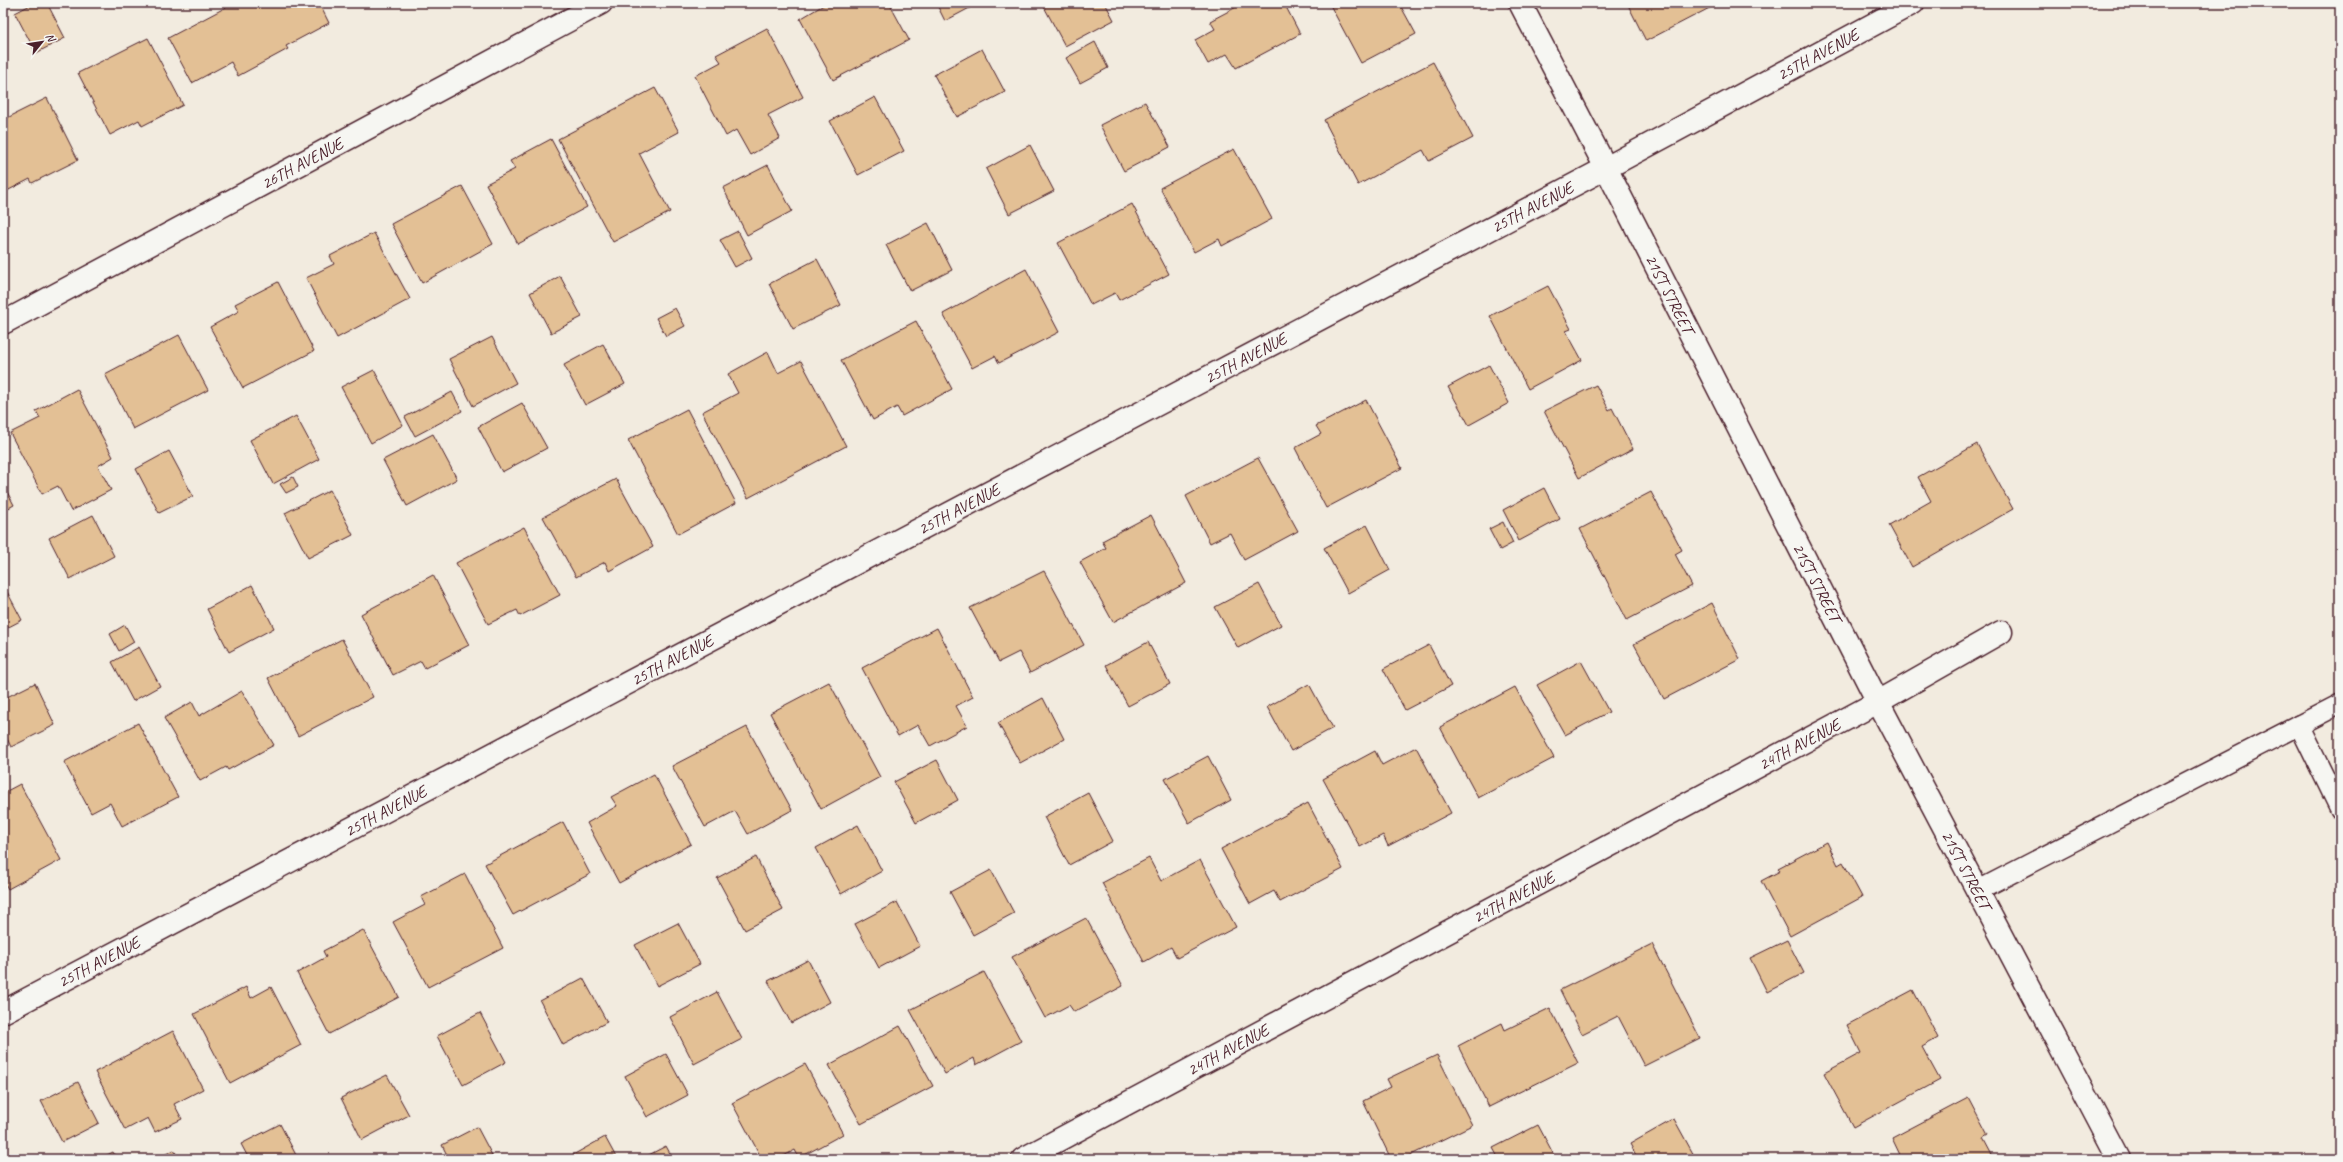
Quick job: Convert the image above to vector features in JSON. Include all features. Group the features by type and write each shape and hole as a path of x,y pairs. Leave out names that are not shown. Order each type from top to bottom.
{"street":[{"name":"26TH AVENUE","path":"3,323 601,3"},
{"name":"21ST STREET","path":"1520,3 1606,168 1878,702 2119,1159"},
{"name":"25TH AVENUE","path":"3,1012 1606,168 1913,3"},
{"name":"24TH AVENUE","path":"1023,1159 1878,702 2001,632"}],"lane":[{"path":"1977,890 2340,704"},
{"path":"2298,725 2340,809"}],"building":[{"path":"34,3 47,3 65,38 36,53 15,13"},
{"path":"234,3 319,3 329,23 286,46 288,49 238,76 231,62 192,83 168,38"},
{"path":"827,3 889,3 909,40 833,80 800,19"},
{"path":"936,3 979,3 945,21"},
{"path":"1042,3 1105,3 1114,20 1065,46"},
{"path":"1244,3 1284,3 1300,34 1236,68 1227,54 1208,64 1195,40 1215,29 1210,21"},
{"path":"1329,3 1399,3 1416,34 1361,63"},
{"path":"1627,3 1719,3 1646,41"},
{"path":"767,28 803,97 768,115 780,138 750,155 736,130 726,136 695,76 721,62 716,55"},
{"path":"148,38 183,105 142,126 139,120 110,135 78,73"},
{"path":"1095,42 1108,68 1080,83 1066,58"},
{"path":"982,49 1005,92 957,117 934,75"},
{"path":"1433,62 1473,138 1429,161 1423,150 1358,185 1324,120"},
{"path":"655,88 679,132 639,153 670,212 613,242 558,139"},
{"path":"875,97 904,151 858,175 830,121"},
{"path":"47,98 78,160 32,183 30,179 3,193 3,120"},
{"path":"1145,102 1170,147 1124,171 1100,125"},
{"path":"551,139 587,207 518,244 486,184 515,169 510,161"},
{"path":"1030,145 1054,191 1009,214 986,169"},
{"path":"1234,149 1272,219 1222,246 1219,239 1194,252 1160,188"},
{"path":"768,165 792,211 747,235 723,188"},
{"path":"462,186 493,244 422,283 391,224"},
{"path":"1132,204 1169,274 1119,300 1115,293 1091,305 1058,243"},
{"path":"928,223 952,270 910,291 886,245"},
{"path":"738,231 752,258 735,267 720,240"},
{"path":"374,233 410,299 337,338 306,278 334,264 330,256"},
{"path":"817,259 841,305 793,329 769,284"},
{"path":"1026,269 1059,332 999,363 995,356 972,368 943,314"},
{"path":"560,276 582,317 551,333 530,293"},
{"path":"278,282 314,351 243,388 210,327 239,311 235,304"},
{"path":"1548,286 1571,329 1566,331 1582,360 1528,389 1490,316"},
{"path":"675,308 685,326 666,336 656,318"},
{"path":"916,321 952,389 902,416 897,407 873,420 841,360"},
{"path":"179,335 208,390 133,429 105,374"},
{"path":"492,337 516,383 473,406 449,359"},
{"path":"603,344 625,384 585,405 564,365"},
{"path":"768,352 778,373 801,361 846,446 748,498 702,412 738,393 728,374"},
{"path":"1489,365 1509,403 1469,425 1448,387"},
{"path":"374,370 403,425 371,443 341,387"},
{"path":"1596,385 1609,410 1612,408 1633,449 1579,478 1544,411"},
{"path":"77,389 113,457 98,466 111,490 71,511 58,486 42,494 10,433 40,418 36,411"},
{"path":"452,392 462,411 415,436 405,417"},
{"path":"1366,400 1402,468 1326,508 1295,448 1321,434 1316,426"},
{"path":"522,403 547,448 502,472 478,427"},
{"path":"687,409 736,503 678,534 628,440"},
{"path":"296,416 319,459 273,484 250,440"},
{"path":"433,434 457,479 407,506 383,460"},
{"path":"1977,444 2013,509 1912,567 1889,525 1931,501 1918,477"},
{"path":"169,451 193,496 159,513 136,469"},
{"path":"1258,458 1298,531 1244,560 1230,533 1210,543 1186,496"},
{"path":"293,477 298,487 286,493 280,484"},
{"path":"616,479 653,547 609,571 605,562 576,577 543,517"},
{"path":"3,484 14,505 3,511"},
{"path":"1544,488 1560,519 1519,541 1503,510"},
{"path":"330,490 353,535 308,558 285,513"},
{"path":"1651,492 1682,550 1675,554 1692,586 1627,620 1580,529"},
{"path":"93,515 114,556 70,579 49,538"},
{"path":"1151,515 1186,583 1113,622 1080,562 1106,548 1102,541"},
{"path":"1503,522 1513,543 1500,550 1489,529"},
{"path":"1367,525 1390,570 1348,593 1324,548"},
{"path":"524,527 560,595 520,616 517,610 488,624 456,563"},
{"path":"1044,571 1084,645 1030,673 1019,652 999,662 970,608"},
{"path":"433,575 469,645 425,668 421,661 393,675 361,614"},
{"path":"3,584 22,620 3,630"},
{"path":"1259,584 1281,625 1238,648 1215,607"},
{"path":"252,585 274,628 229,652 207,609"},
{"path":"1712,603 1740,659 1664,699 1634,644"},
{"path":"125,625 134,642 119,651 110,634"},
{"path":"937,628 973,697 956,706 967,726 930,746 918,725 898,736 862,668"},
{"path":"342,639 373,697 298,736 268,678"},
{"path":"1148,642 1170,684 1128,706 1106,665"},
{"path":"1429,645 1451,686 1405,710 1383,669"},
{"path":"139,647 160,686 133,701 112,662"},
{"path":"1581,661 1609,712 1565,735 1537,685"},
{"path":"829,682 880,777 821,809 770,713"},
{"path":"35,683 55,725 11,747 3,730 3,699"},
{"path":"1309,684 1333,728 1291,751 1267,707"},
{"path":"1515,687 1554,758 1478,798 1440,727"},
{"path":"242,691 274,745 228,770 226,767 200,781 164,718 192,702 199,716"},
{"path":"1043,698 1064,739 1020,763 998,723"},
{"path":"138,723 178,797 122,826 110,803 91,813 64,762"},
{"path":"747,727 792,810 748,834 735,811 705,827 672,766"},
{"path":"1416,747 1451,813 1388,846 1383,835 1360,847 1323,779 1375,751 1382,765"},
{"path":"1208,756 1231,800 1189,823 1165,779"},
{"path":"937,760 958,800 916,823 894,782"},
{"path":"654,774 691,844 619,883 587,823 617,806 611,797"},
{"path":"20,784 61,860 8,889 3,880 3,793"},
{"path":"1088,793 1113,841 1069,865 1044,817"},
{"path":"1308,803 1343,869 1280,902 1274,891 1250,904 1221,849"},
{"path":"563,822 590,874 513,915 485,864"},
{"path":"858,825 882,871 841,894 816,848"},
{"path":"1827,842 1838,865 1843,862 1862,897 1790,936 1761,881 1780,871 1778,868"},
{"path":"756,857 783,910 745,930 717,878"},
{"path":"1149,858 1161,881 1200,860 1236,927 1177,958 1171,947 1144,962 1102,883"},
{"path":"991,870 1014,913 973,935 950,892"},
{"path":"465,874 503,948 428,987 393,922 425,905 421,897"},
{"path":"897,902 920,946 879,968 855,924"},
{"path":"1086,918 1123,986 1074,1012 1069,1005 1045,1018 1012,957"},
{"path":"678,923 700,964 657,986 635,945"},
{"path":"363,930 399,997 329,1034 297,973 326,957 323,951"},
{"path":"1787,940 1804,973 1767,992 1750,958"},
{"path":"1652,944 1700,1038 1644,1066 1618,1016 1582,1034 1560,990"},
{"path":"808,960 830,1002 791,1023 768,981"},
{"path":"984,972 1021,1041 976,1065 974,1058 945,1074 910,1010"},
{"path":"583,978 607,1022 563,1045 540,1001"},
{"path":"246,987 251,998 271,987 301,1045 230,1083 194,1014"},
{"path":"1913,990 1938,1038 1922,1047 1940,1080 1853,1127 1824,1073 1861,1053 1847,1025"},
{"path":"717,992 742,1039 694,1064 670,1017"},
{"path":"1550,1008 1578,1063 1489,1107 1458,1046 1502,1023 1505,1030"},
{"path":"480,1013 506,1062 463,1085 437,1036"},
{"path":"900,1026 933,1086 861,1124 829,1065"},
{"path":"173,1031 203,1089 174,1104 182,1119 155,1132 148,1118 125,1130 95,1072"},
{"path":"666,1054 688,1095 647,1117 625,1076"},
{"path":"1437,1055 1472,1125 1403,1159 1391,1159 1363,1101 1391,1087 1387,1079"},
{"path":"805,1064 843,1134 799,1158 795,1150 778,1159 762,1159 732,1103"},
{"path":"387,1075 409,1115 362,1140 341,1098"},
{"path":"78,1082 99,1123 62,1142 41,1101"},
{"path":"1968,1098 1988,1136 1983,1139 1992,1156 1985,1159 1902,1159 1892,1138"},
{"path":"1674,1119 1696,1159 1638,1159 1630,1144"},
{"path":"280,1124 298,1159 249,1159 241,1144"},
{"path":"1538,1125 1556,1159 1499,1159 1493,1148"},
{"path":"477,1127 494,1159 449,1159 442,1145"},
{"path":"605,1137 617,1159 573,1159 571,1156"},
{"path":"666,1146 673,1159 641,1159"},
{"path":"174,1150 179,1159 156,1159"},
{"path":"113,1152 117,1159 99,1159"}]}
